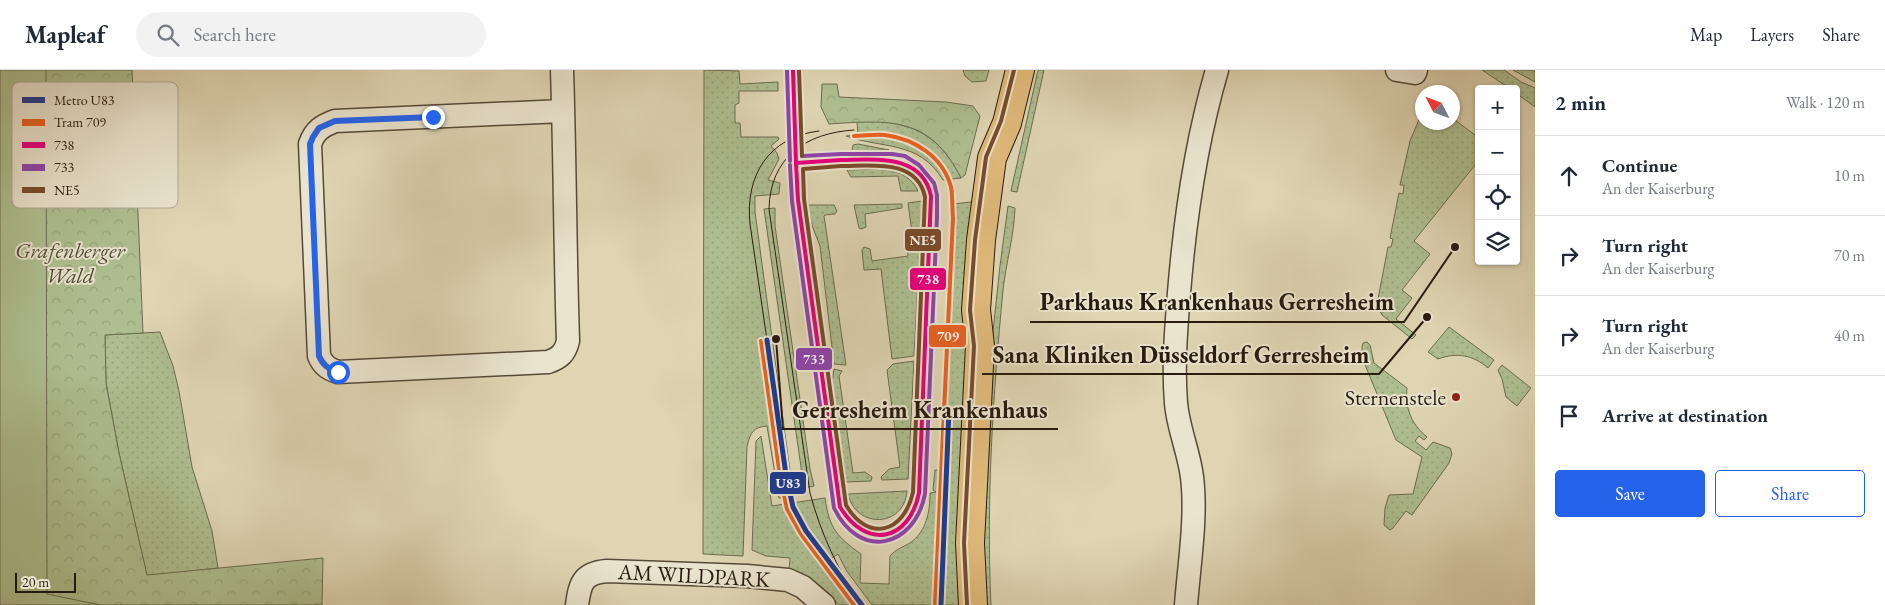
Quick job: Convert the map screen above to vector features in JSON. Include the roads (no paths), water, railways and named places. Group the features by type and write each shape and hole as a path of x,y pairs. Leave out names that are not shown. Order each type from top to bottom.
{"main road":[{"path":"973,605 970,533 980,346 989,311 995,255 1009,175 1007,123 1020,70"}],"street":[{"path":"562,70 563,110 564,237 568,341 563,354 557,359 548,362 338,372 322,364 319,356 310,144 319,128 335,121 563,110"},
{"path":"1186,605 1193,530 1193,478 1176,405 1174,350 1182,251 1198,151 1217,70"},
{"path":"1397,70 1415,73 1416,70"},
{"name":"AM WILDPARK","path":"577,605 582,582 588,576 597,572 607,571 747,576 788,580 803,587 824,605"}],"tram line":[{"path":"854,130 820,136 806,143 783,162 771,191 769,209 810,493 819,523 831,552 845,579 862,605"},
{"path":"767,340 750,224 749,206 751,190 756,175 773,150 786,141 819,131"},
{"name":"709","path":"854,136 885,135 917,145 935,158 947,176 951,187 953,218 935,605"},
{"name":"709","path":"761,341 780,476 787,509 801,534 854,605"}],"metro line":[{"name":"U83","path":"767,340 786,475 793,507 806,531 862,605"},
{"name":"U83","path":"941,605 949,410"}],"place":[{"name":"Parkhaus Krankenhaus Gerresheim","path":"1455,247"},
{"name":"Sana Kliniken Düsseldorf Gerresheim","path":"1427,317"},
{"name":"Gerresheim Krankenhaus","path":"776,339"},
{"name":"Sternenstele","path":"1456,397"}],"park label":[{"name":"Grafenberger Wald","path":"70,262"}]}
